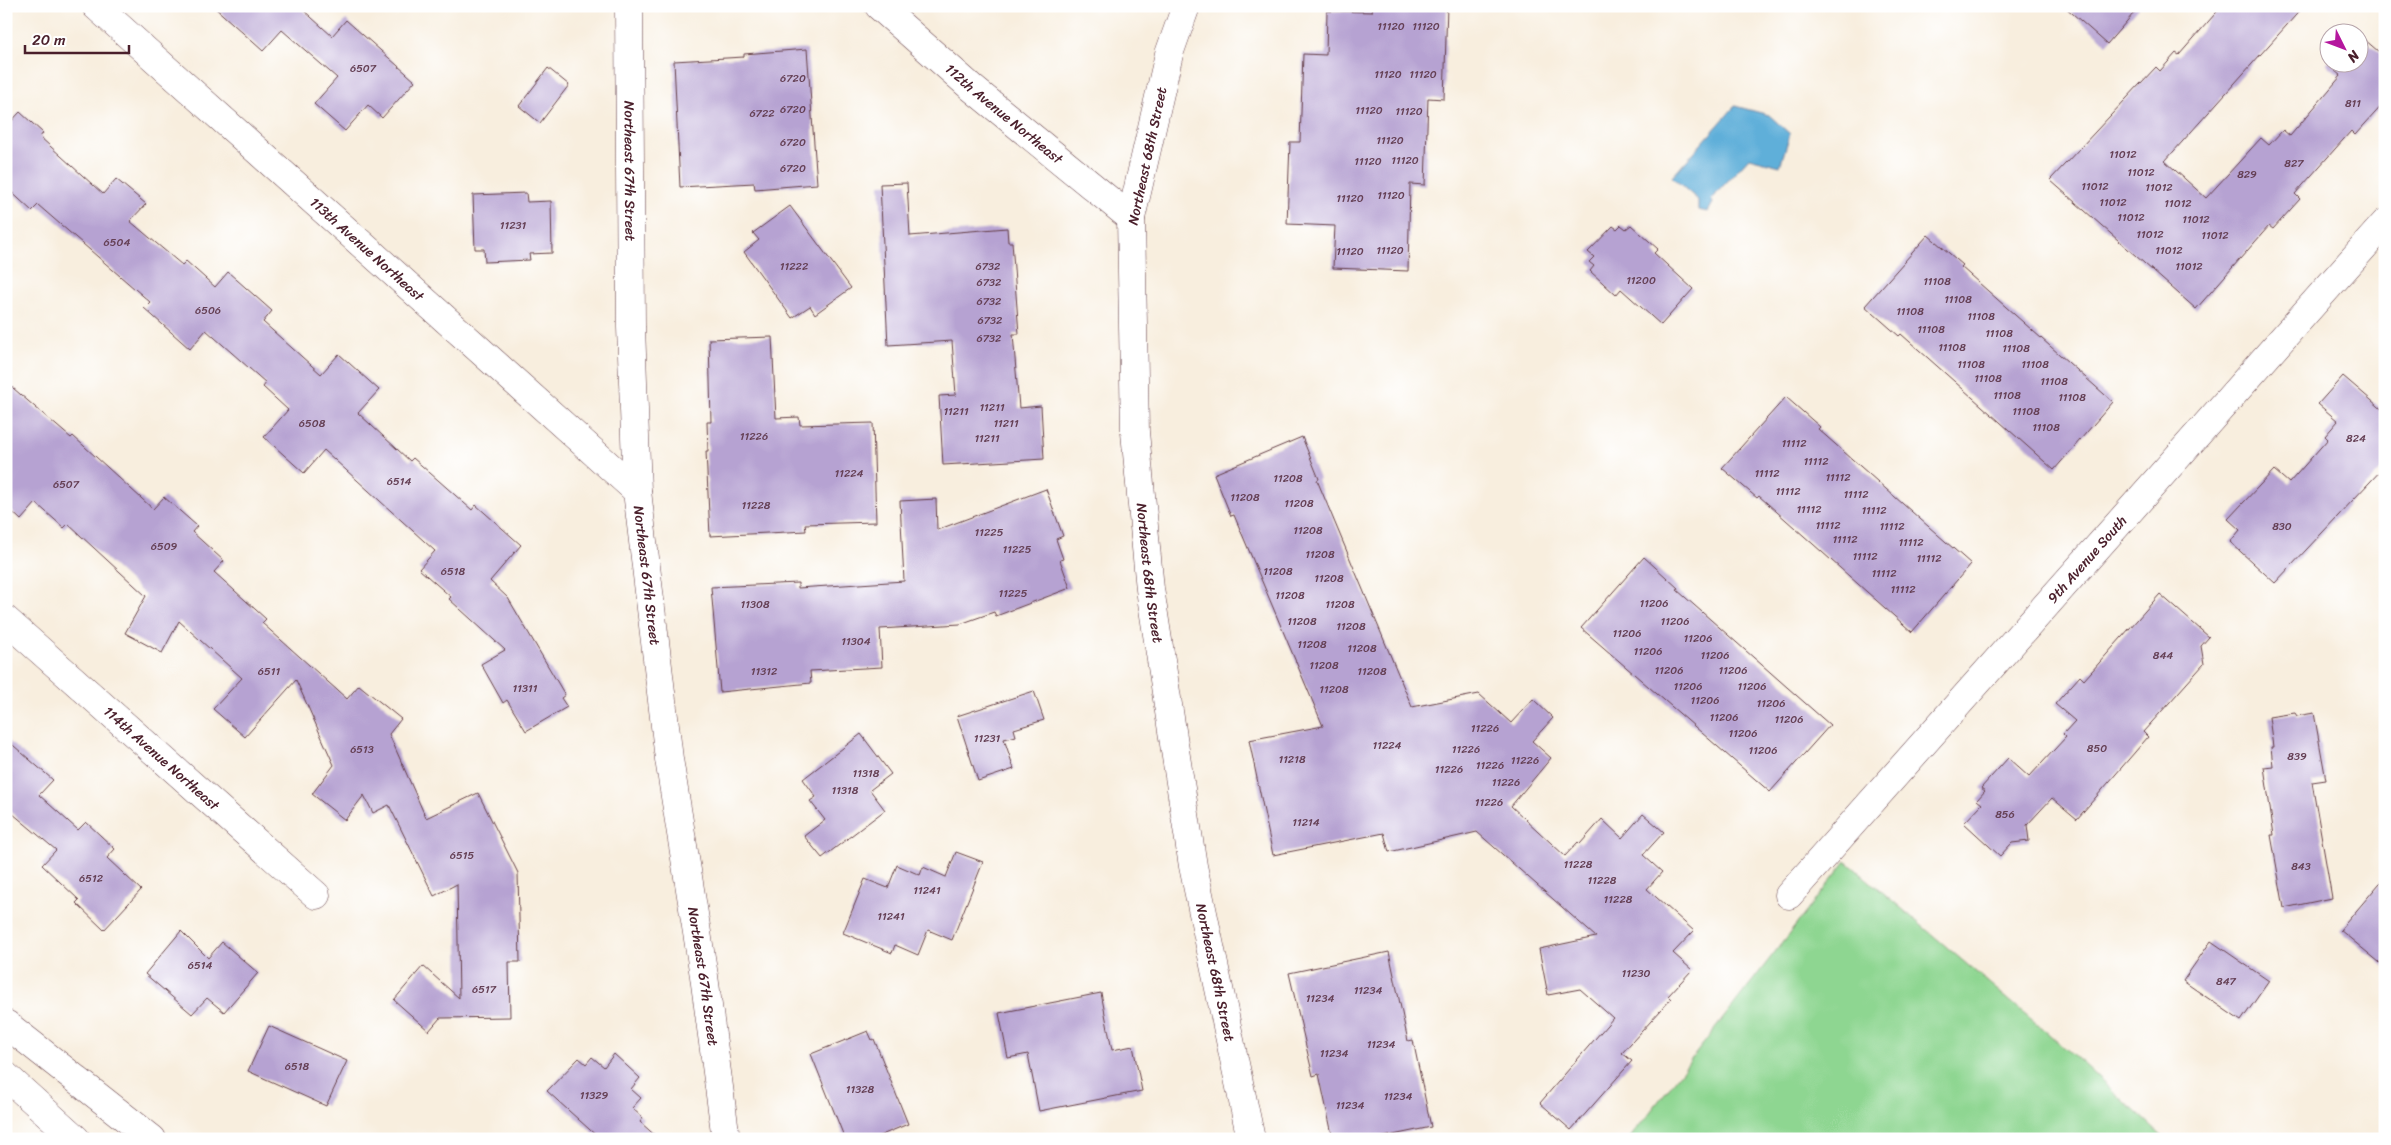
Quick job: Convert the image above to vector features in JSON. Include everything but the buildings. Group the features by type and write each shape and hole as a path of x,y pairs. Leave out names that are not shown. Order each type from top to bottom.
{"main road":[{"name":"113th Avenue Northeast","path":"96,6 637,491"},
{"name":"Northeast 67th Street","path":"629,6 631,326 637,491 670,759 704,976 726,1139"},
{"name":"112th Avenue Northeast","path":"879,6 972,88 1131,218"},
{"name":"Northeast 68th Street","path":"1186,6 1169,54 1131,218 1136,432 1150,589 1193,866 1250,1139"},
{"name":"9th Avenue South","path":"1789,895 2385,223"},
{"name":"114th Avenue Northeast","path":"6,620 316,895"},
{"path":"6,1024 152,1139"},
{"path":"6,1076 76,1139"}],"green space":[{"path":"1846,861 2085,1065 2165,1139 1629,1139"}],"water":[{"path":"1735,106 1769,115 1790,134 1780,166 1749,158 1711,199 1713,203 1708,212 1698,210 1698,200 1672,177"}]}
